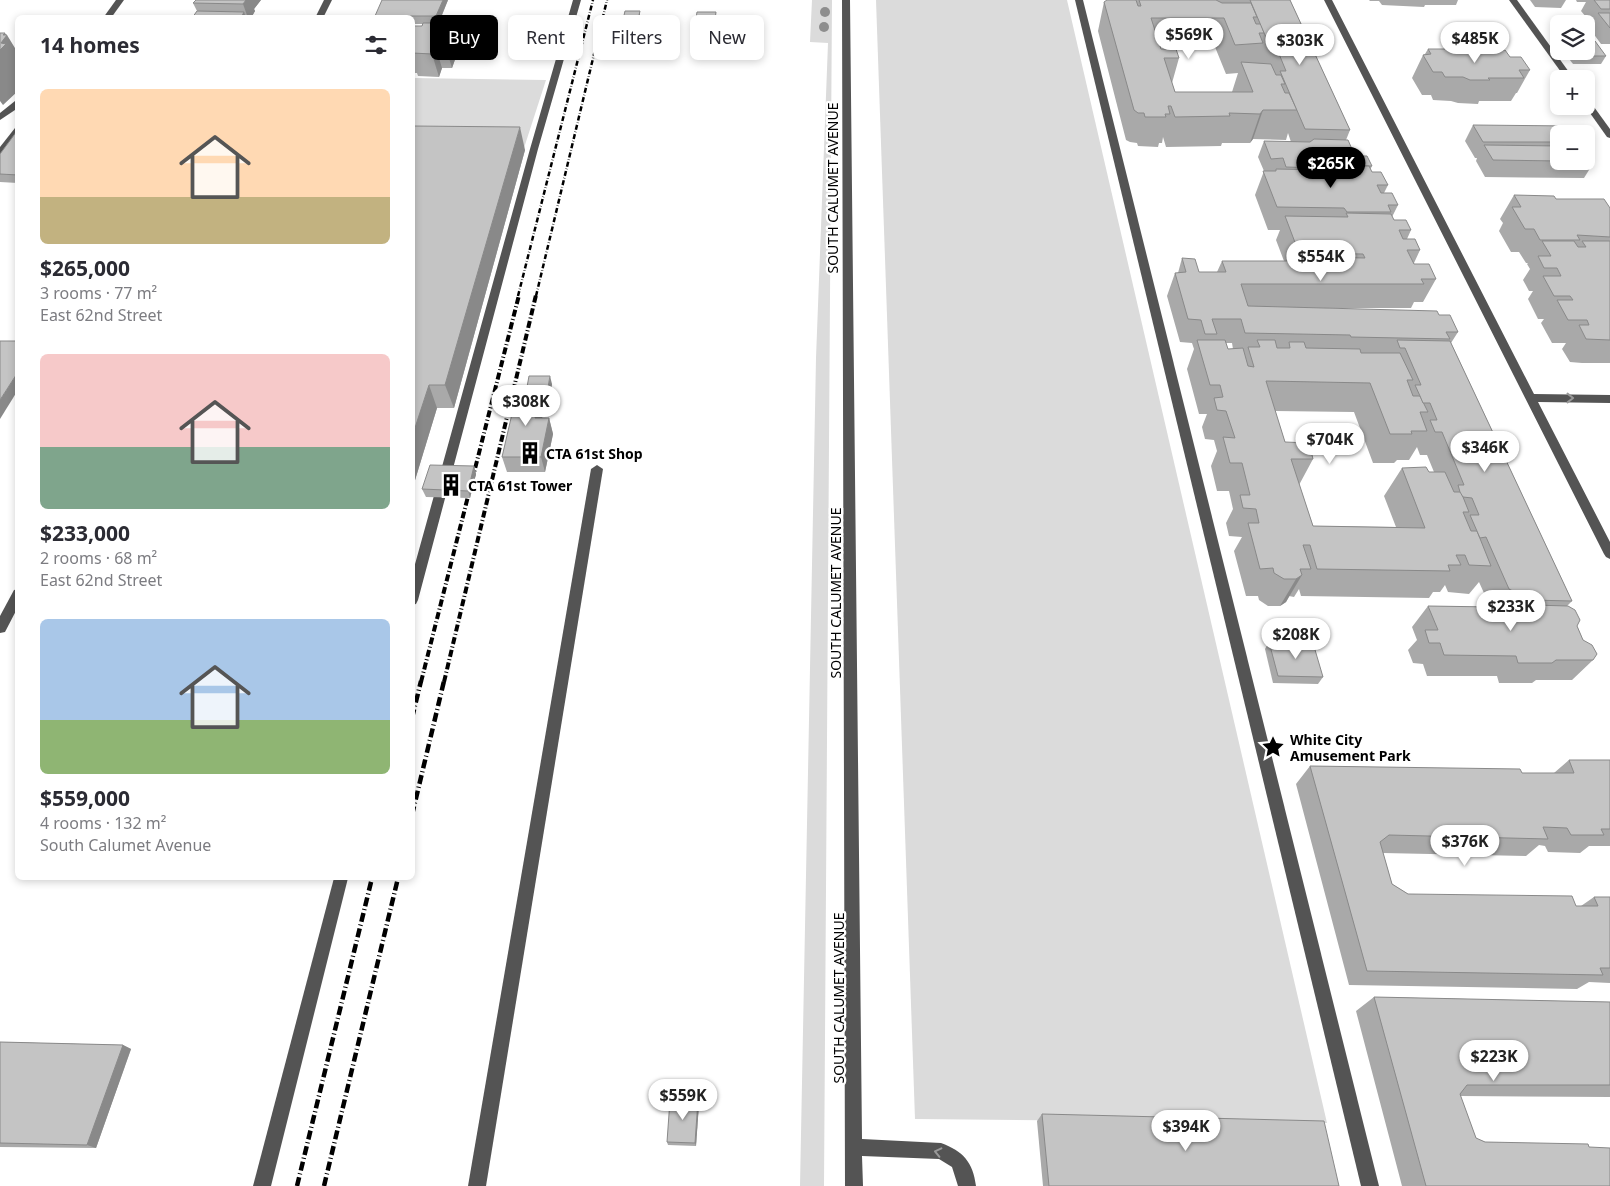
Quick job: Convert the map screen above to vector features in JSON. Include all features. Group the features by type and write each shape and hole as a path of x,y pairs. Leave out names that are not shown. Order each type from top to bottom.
{"street":[{"path":"108,15 120,0"},
{"path":"320,15 328,0"},
{"path":"415,589 577,0"},
{"name":"SOUTH CALUMET AVENUE","path":"846,0 854,1186"},
{"path":"1078,0 1370,1186"},
{"path":"1328,0 1610,554"},
{"path":"1513,0 1564,70"},
{"path":"0,117 15,105"},
{"path":"1595,114 1610,135"},
{"path":"0,153 15,134"},
{"path":"1531,398 1610,399"},
{"path":"477,1186 597,469"},
{"path":"0,628 15,600"},
{"path":"262,1186 340,880"},
{"path":"854,1148 941,1151 958,1162 966,1178 967,1186"}],"shaded area":[{"path":"812,0 832,0 824,1186 800,1186 816,358 828,43 810,42"},
{"path":"876,0 1067,0 1327,1123 915,1119"},
{"path":"415,78 546,80 524,148 415,147"}],"building":[{"path":"196,0 246,0 243,4 193,3"},
{"path":"382,0 443,0 436,15 375,15"},
{"path":"1107,0 1136,0 1138,6 1141,6 1139,0 1216,0 1222,3 1251,3 1257,17 1253,17 1256,24 1261,24 1264,33 1259,33 1263,43 1235,45 1224,18 1151,18 1161,49 1176,49 1179,58 1164,58 1175,92 1253,92 1241,62 1271,64 1276,75 1281,75 1285,84 1281,84 1285,93 1289,93 1297,110 1263,110 1260,114 1229,113 1230,116 1175,117 1171,106 1168,106 1170,114 1165,114 1166,117 1145,117 1144,113 1138,113 1134,110 1104,2"},
{"path":"1250,0 1290,0 1350,130 1305,129 1280,71 1286,71 1277,49 1271,49"},
{"path":"1594,0 1610,0 1610,9 1601,9"},
{"path":"197,11 244,12 242,15 194,15"},
{"path":"625,11 640,11 639,15 624,15"},
{"path":"697,12 716,12 716,15 697,15"},
{"path":"1598,13 1610,13 1610,28"},
{"path":"430,23 430,54 415,53 415,26"},
{"path":"0,33 7,35 1,43 6,44 0,50"},
{"path":"1595,41 1606,56 1595,56"},
{"path":"1450,47 1505,50 1510,57 1521,57 1530,70 1519,70 1524,78 1488,78 1490,80 1445,77 1442,72 1433,72 1423,55 1431,54 1428,49 1445,49"},
{"path":"1473,125 1550,126 1550,142 1483,142"},
{"path":"415,126 520,127 445,385 429,385 415,428"},
{"path":"15,134 15,175 0,174 0,154"},
{"path":"1314,139 1348,140 1355,156 1367,156 1372,166 1327,166 1325,169 1286,167 1283,158 1271,159 1264,141 1310,142"},
{"path":"1484,145 1550,146 1550,161 1493,160"},
{"path":"1327,166 1369,166 1372,172 1381,172 1388,185 1377,185 1381,193 1392,193 1398,205 1388,205 1391,212 1347,212 1344,208 1277,207 1263,171 1276,171 1276,169 1328,170"},
{"path":"1514,195 1554,196 1556,199 1604,199 1610,208 1610,237 1577,235 1580,240 1540,240 1534,229 1525,229 1512,207 1521,207"},
{"path":"1346,213 1391,214 1394,220 1406,220 1411,230 1399,230 1403,239 1415,239 1420,250 1407,250 1414,264 1429,264 1436,279 1421,279 1424,284 1241,284 1248,306 1437,311 1439,315 1450,315 1458,332 1446,332 1450,339 1245,333 1241,319 1212,319 1217,334 1205,334 1201,320 1188,319 1175,273 1186,272 1182,258 1195,259 1199,272 1226,272 1222,261 1318,261 1316,257 1365,258 1363,254 1299,253 1285,216 1348,217"},
{"path":"1542,241 1574,241 1578,247 1586,247 1582,241 1610,241 1610,340 1586,339 1579,325 1589,325 1587,320 1568,320 1557,300 1573,300 1570,296 1554,296 1543,276 1561,276 1557,268 1544,268 1538,256 1551,256"},
{"path":"1197,340 1225,340 1228,349 1243,348 1248,366 1254,367 1248,347 1260,347 1257,340 1275,340 1277,348 1290,348 1289,342 1304,342 1306,348 1360,349 1361,353 1400,353 1413,380 1407,380 1413,396 1420,396 1428,412 1420,412 1427,431 1411,431 1412,434 1390,434 1370,383 1266,381 1285,442 1309,443 1313,459 1291,459 1313,526 1425,528 1402,468 1426,467 1429,472 1445,472 1454,492 1461,492 1469,512 1463,512 1471,531 1477,531 1491,566 1469,565 1465,555 1456,555 1461,565 1448,565 1450,571 1317,569 1310,545 1303,545 1311,569 1300,569 1302,575 1296,579 1284,579 1274,573 1273,568 1260,569 1248,523 1259,523 1256,509 1243,508 1240,495 1250,495 1242,463 1230,463 1223,437 1235,438 1226,411 1217,410 1214,398 1223,397 1220,385 1210,385"},
{"path":"1397,340 1450,341 1572,601 1530,600 1509,589 1486,537 1480,538 1470,515 1479,515 1472,498 1463,497 1460,492 1458,485 1464,485 1442,432 1435,432 1430,420 1437,420 1430,403 1423,403 1415,385 1421,385 1405,348 1400,348"},
{"path":"0,341 15,341 15,377 0,400"},
{"path":"529,376 550,376 548,387 527,387"},
{"path":"518,388 541,389 535,418 549,418 541,457 502,457"},
{"path":"430,465 474,466 468,491 422,489"},
{"path":"1490,600 1522,600 1533,605 1568,606 1575,610 1580,620 1577,626 1583,640 1592,645 1597,654 1593,660 1518,663 1516,656 1444,655 1440,643 1429,643 1425,630 1438,630 1428,606 1493,607"},
{"path":"1269,642 1313,643 1323,677 1278,676"},
{"path":"1569,760 1610,760 1610,829 1601,829 1604,835 1571,835 1567,828 1543,827 1548,839 1389,835 1380,842 1392,884 1408,894 1572,896 1576,906 1598,906 1594,897 1610,897 1610,968 1600,968 1603,975 1367,971 1310,766 1520,769 1522,773 1574,773"},
{"path":"1374,997 1610,1002 1610,1085 1467,1085 1460,1094 1476,1138 1485,1142 1588,1144 1589,1147 1610,1148 1610,1186 1426,1186"},
{"path":"0,1042 123,1045 87,1145 0,1143"},
{"path":"670,1100 698,1100 695,1143 667,1142"},
{"path":"1042,1114 1324,1121 1339,1186 1049,1186"}],"railway":[{"path":"518,296 593,0"},
{"path":"536,296 607,0"},
{"path":"421,682 519,295"},
{"path":"444,682 536,295"},
{"path":"415,706 421,681"},
{"path":"415,802 444,681"},
{"path":"297,1186 372,880"},
{"path":"324,1186 398,880"}],"place":[{"name":"CTA 61st Shop","path":"530,453"},
{"name":"CTA 61st Tower","path":"451,485"},
{"name":"White City Amusement Park","path":"1273,747"}]}
